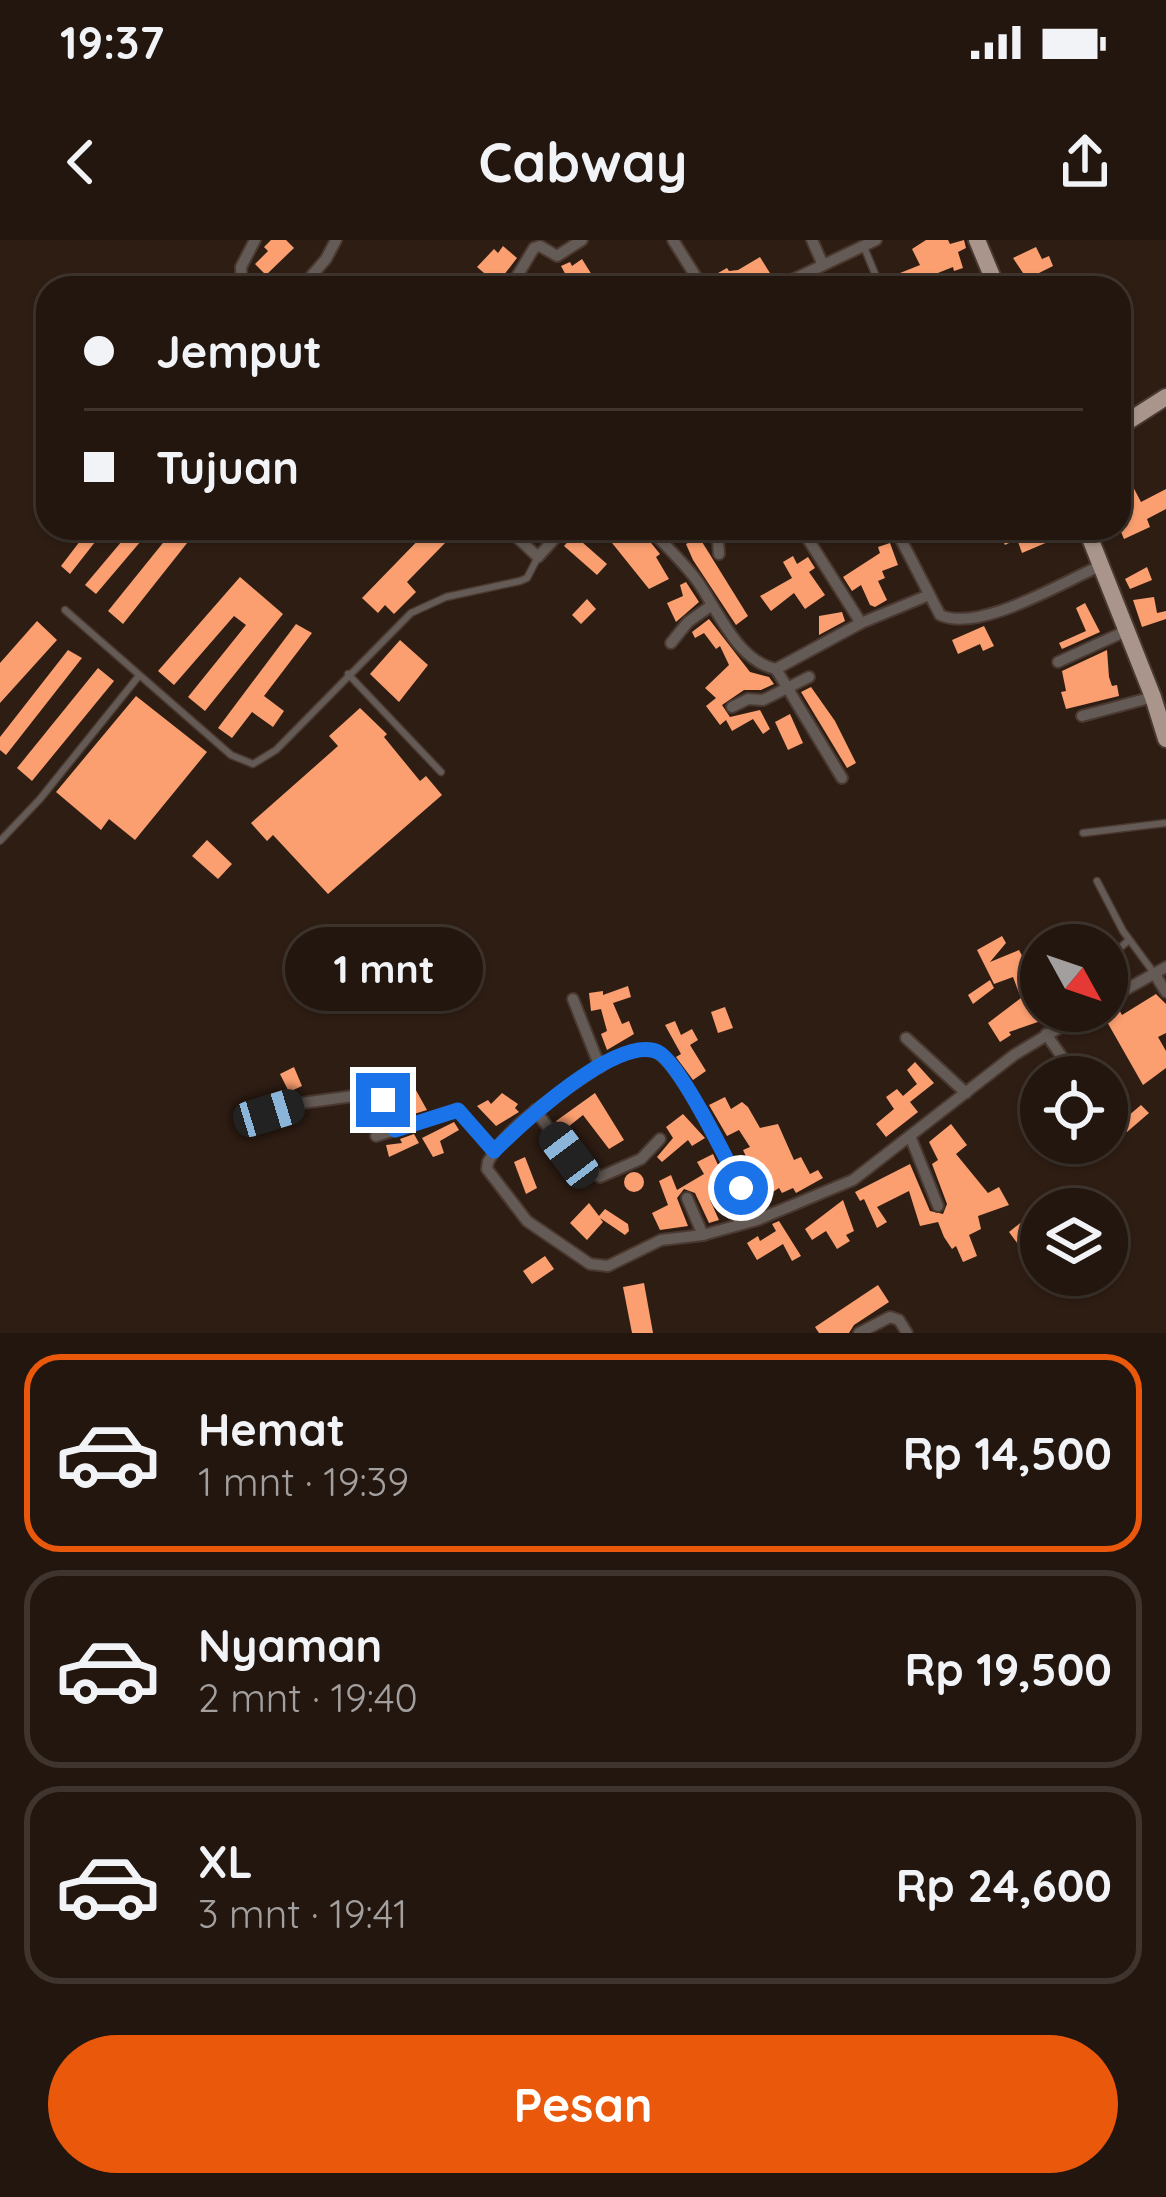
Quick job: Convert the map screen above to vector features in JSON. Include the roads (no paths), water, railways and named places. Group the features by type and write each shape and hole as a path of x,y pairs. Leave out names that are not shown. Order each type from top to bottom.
{"main road":[{"path":"977,240 992,276"},
{"path":"1131,420 1166,398"},
{"path":"1090,540 1154,697 1166,739"}],"street":[{"path":"237,240 248,253"},
{"path":"242,276 255,240"},
{"path":"312,276 336,240"},
{"path":"517,276 534,248 540,246 557,256 582,240"},
{"path":"673,240 696,276"},
{"path":"812,240 823,265"},
{"path":"806,276 876,240"},
{"path":"520,540 538,557 553,540"},
{"path":"660,540 686,567 750,656 776,669 842,778"},
{"path":"718,540 719,554"},
{"path":"809,540 861,623"},
{"path":"901,540 940,615 974,620 1100,566"},
{"path":"776,669 861,623 929,596"},
{"path":"671,643 688,622 712,605"},
{"path":"1058,662 1126,631"},
{"path":"732,707 742,700 761,700 809,677"},
{"path":"1082,716 1154,697"},
{"path":"1128,987 1160,970 1166,992"},
{"path":"574,999 600,1067"},
{"path":"757,1220 713,1133 663,1056 643,1050 600,1067 535,1110 494,1151 487,1169 527,1221 590,1264 608,1266 661,1240 703,1235 757,1220 853,1180 1050,1032"},
{"path":"1046,1034 1061,1056"},
{"path":"906,1038 966,1093"},
{"path":"269,1113 302,1102 376,1093 395,1130"},
{"path":"376,1136 458,1110 494,1151"},
{"path":"535,1110 569,1155 600,1177 641,1159 660,1139"},
{"path":"910,1136 938,1206"},
{"path":"687,1198 703,1235"},
{"path":"859,1333 892,1317 907,1333"}],"lane":[{"path":"863,246 876,276"},
{"path":"64,610 231,755 253,764 276,750 411,613 446,597 527,578 538,557"},
{"path":"348,674 441,772"},
{"path":"0,842 138,676"},
{"path":"1083,833 1166,823"},
{"path":"1097,880 1129,940 1160,970"}]}
